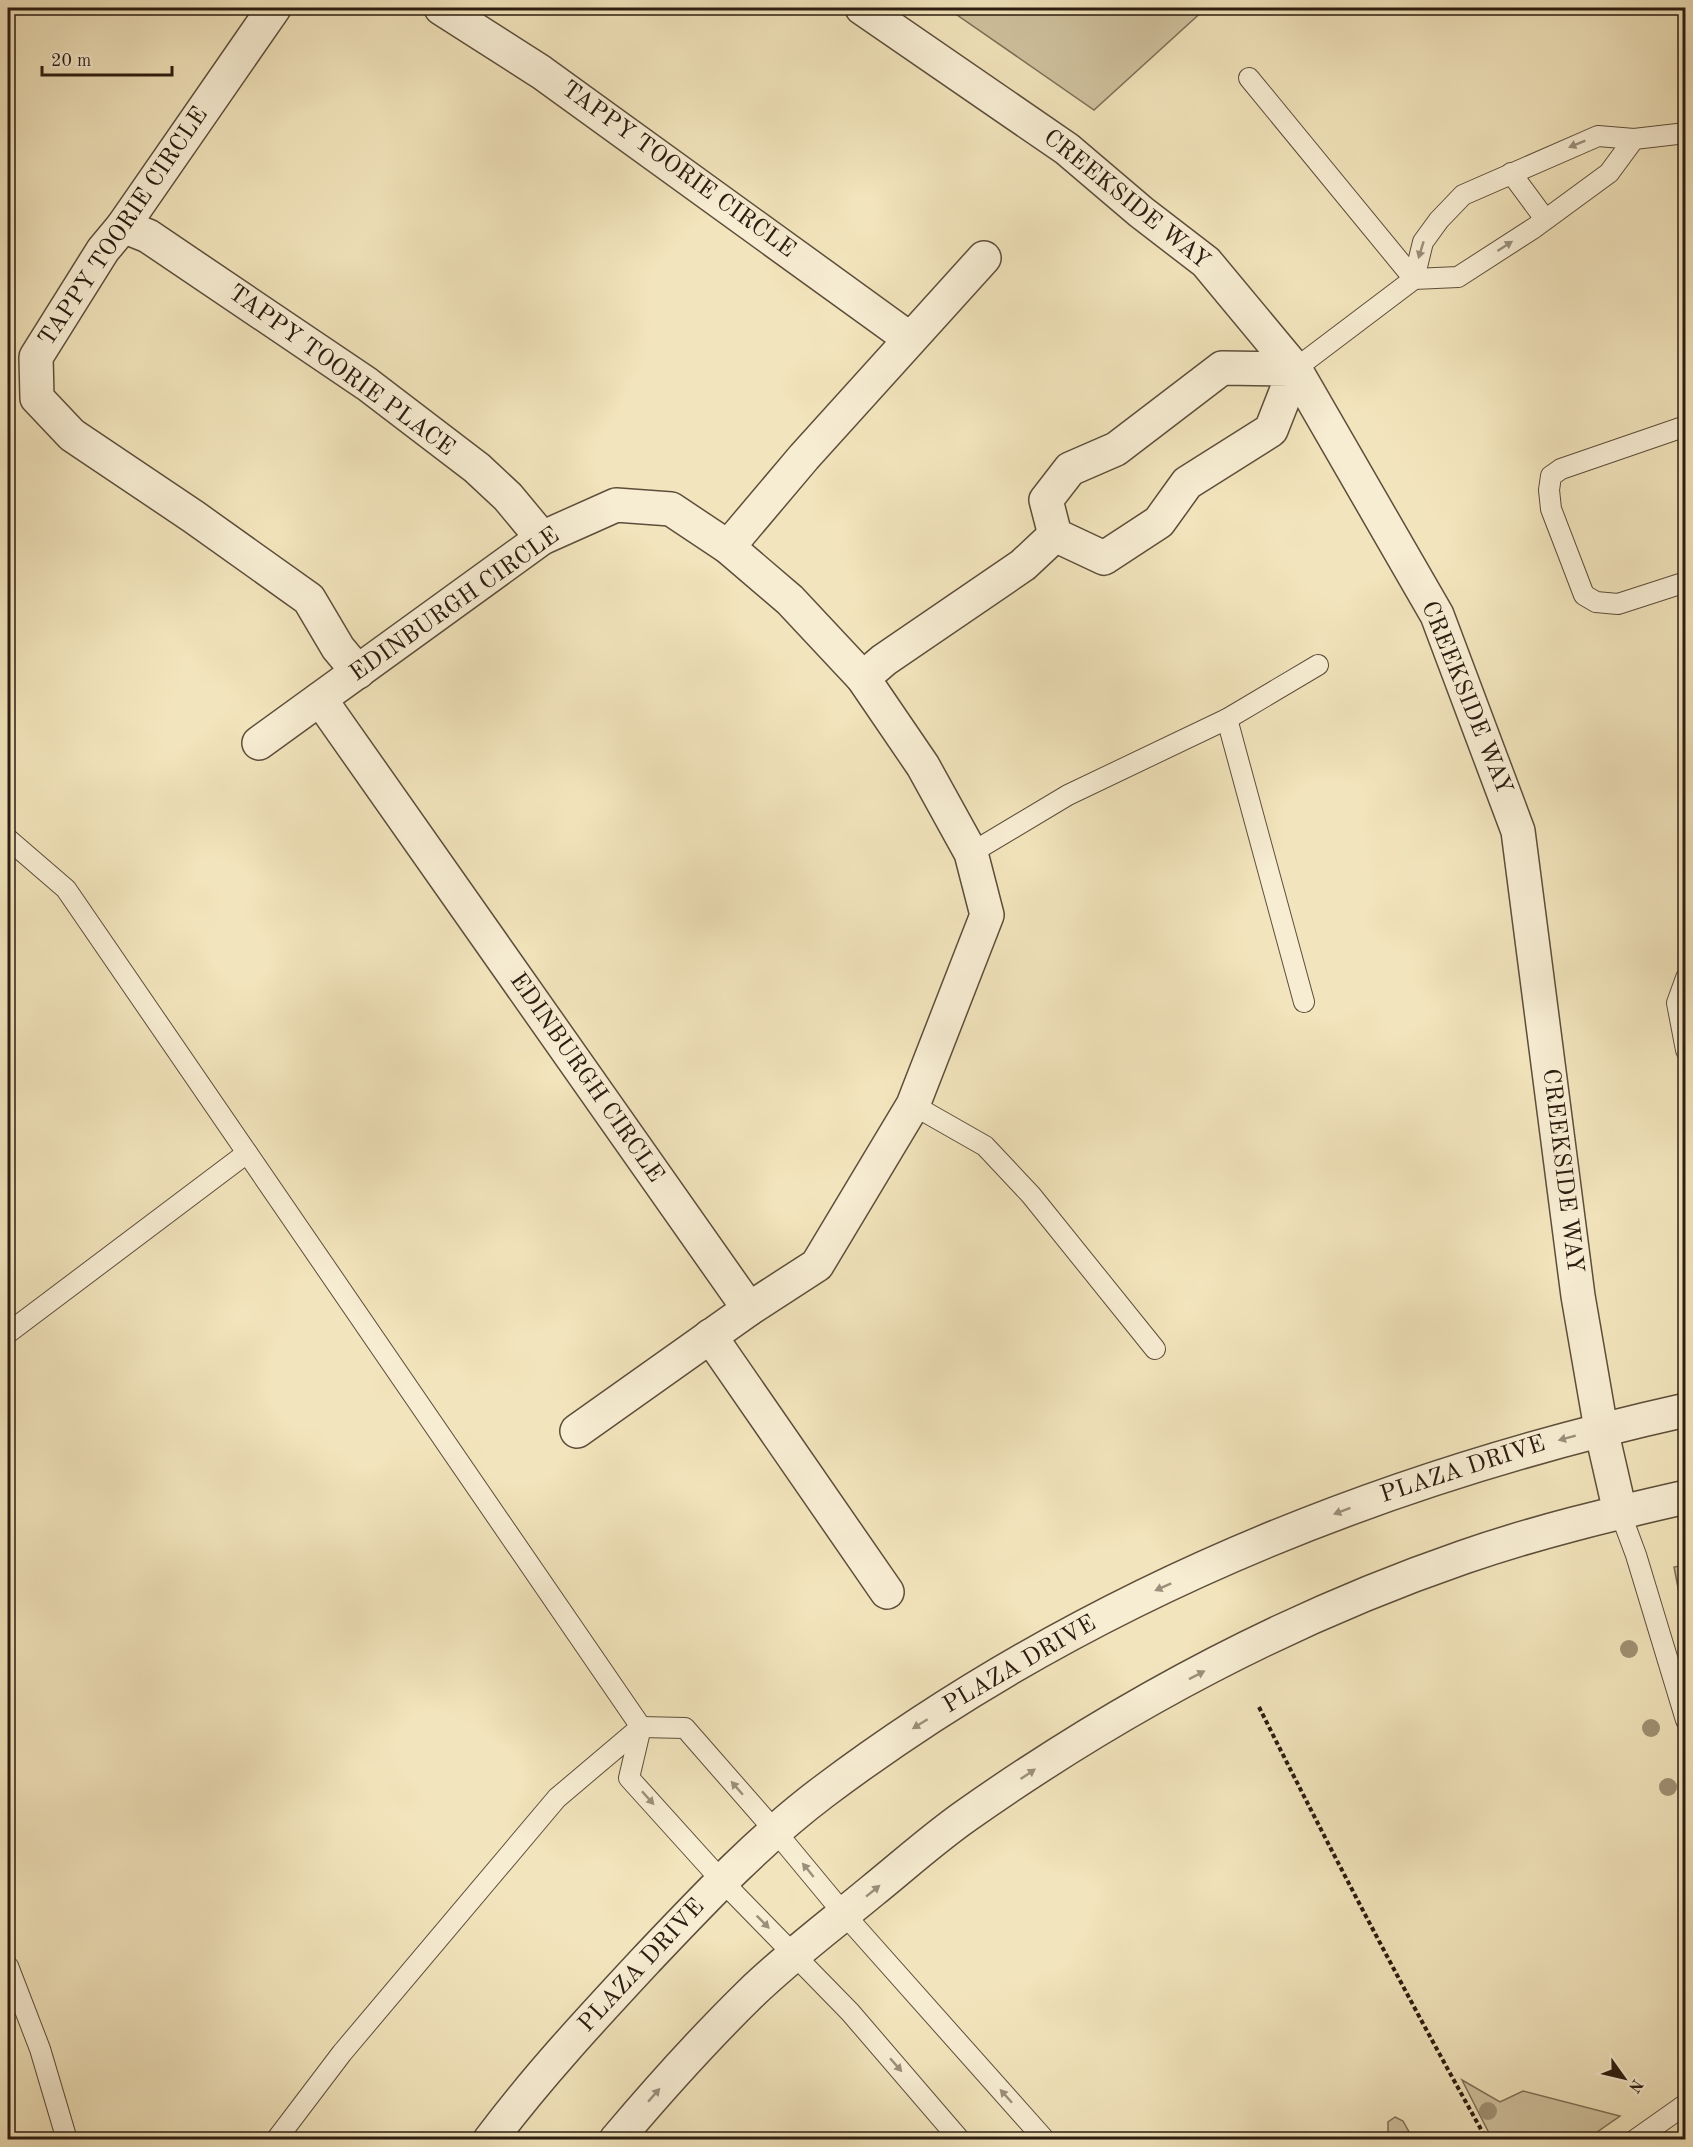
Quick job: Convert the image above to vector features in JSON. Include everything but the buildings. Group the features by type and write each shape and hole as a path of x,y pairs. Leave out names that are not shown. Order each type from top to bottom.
{"street":[{"name":"TAPPY TOORIE CIRCLE","path":"274,8 123,226 103,250 36,357 38,398 72,435 309,599 338,648 358,672"},
{"name":"TAPPY TOORIE CIRCLE","path":"441,8 551,79 910,339"},
{"name":"CREEKSIDE WAY","path":"862,8 1067,149 1141,212 1206,262 1295,369 1437,615 1518,831 1578,1296 1601,1429 1620,1512"},
{"name":"TAPPY TOORIE PLACE","path":"123,226 148,236 367,384 477,468 508,497 542,538"},
{"path":"728,547 804,457 984,258"},
{"path":"1222,368 1295,369 1271,430 1187,483 1159,522 1104,558 1055,535 1046,500 1070,469 1116,449 1222,368"},
{"name":"EDINBURGH CIRCLE","path":"259,743 542,538 616,505 671,508 728,547 790,600 863,678 923,766 971,853 987,915 913,1105 817,1265 710,1336 578,1431"},
{"path":"863,678 884,660 1023,565 1055,535"},
{"name":"EDINBURGH CIRCLE","path":"320,699 749,1309"},
{"path":"710,1336 887,1592"},
{"name":"PLAZA DRIVE","path":"490,2139 550,2064 722,1881 776,1832 821,1794 902,1735 1055,1641 1142,1596 1242,1551 1355,1506 1440,1475 1601,1429 1686,1410"},
{"path":"616,2139 681,2065 751,1993 795,1954 963,1818 1033,1770 1104,1726 1279,1633 1376,1590 1465,1556 1620,1512 1686,1497"}],"lane":[{"path":"1249,78 1414,279"},
{"path":"1414,279 1423,242 1439,220 1464,195 1598,136 1634,139 1686,133"},
{"path":"1295,369 1414,279 1458,277 1545,219 1609,173 1634,139"},
{"path":"1511,173 1545,219"},
{"path":"1686,426 1561,469 1551,476 1549,490 1551,509 1584,595 1596,602 1618,604 1686,582"},
{"path":"971,853 1068,795 1227,719 1318,665"},
{"path":"1227,719 1304,1002"},
{"path":"8,839 66,889 641,1727 629,1778 722,1881 850,2012 960,2139"},
{"path":"1686,978 1681,986 1677,1003 1686,1050"},
{"path":"913,1105 985,1146 1031,1195 1155,1349"},
{"path":"8,1333 247,1153"},
{"path":"1620,1512 1640,1566 1686,1720"},
{"path":"276,2139 342,2053 557,1798 641,1727 685,1728 844,1914 1045,2139"},
{"path":"8,1966 40,2049 67,2139"},
{"path":"1635,2139 1686,2104"}],"path":[{"path":"1259,1707 1312,1814 1487,2139"}],"shaded area":[{"path":"947,8 1206,8 1094,110"},
{"path":"1686,1565 1685,1623 1674,1567"},
{"path":"1462,2080 1500,2102 1523,2091 1620,2116 1587,2139 1492,2139"},
{"path":"1395,2117 1403,2121 1413,2139 1392,2139 1388,2133 1388,2122"}]}
